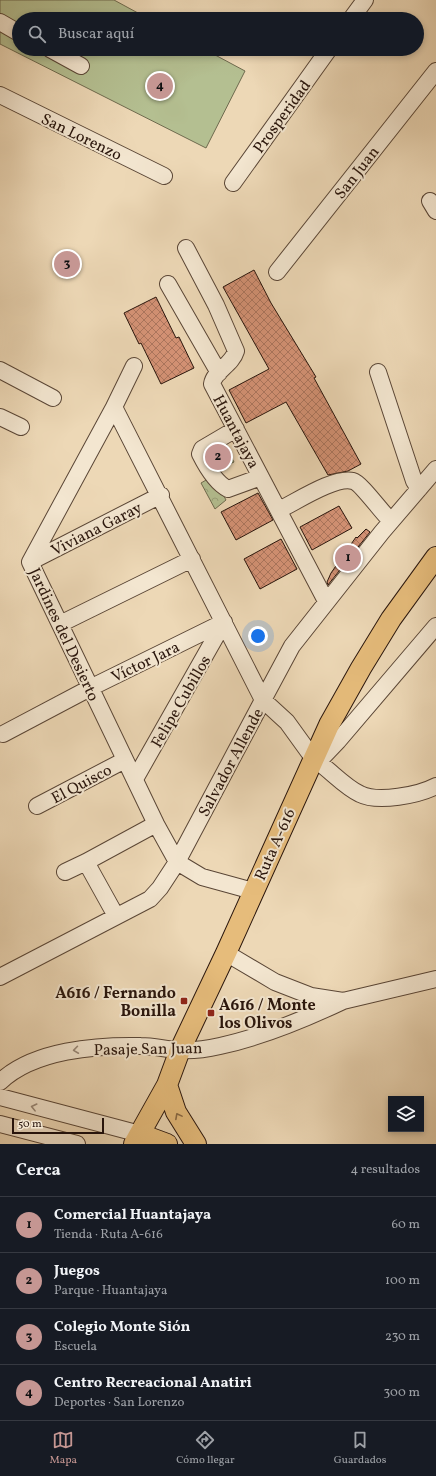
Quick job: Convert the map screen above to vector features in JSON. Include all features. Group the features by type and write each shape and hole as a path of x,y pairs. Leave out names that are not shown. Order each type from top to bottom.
{"main road":[{"name":"Ruta A-616","path":"137,1139 167,1085 180,1050 226,953 253,891 315,760 361,668 391,619 436,557"},
{"path":"167,1085 176,1112 196,1144"},
{"path":"137,1139 167,1144"}],"street":[{"path":"356,12 365,0"},
{"path":"0,22 12,29"},
{"path":"63,56 81,66"},
{"name":"Prosperidad","path":"232,183 325,56"},
{"name":"San Juan","path":"277,272 436,71"},
{"name":"San Lorenzo","path":"0,95 164,176"},
{"name":"Huantajaya","path":"186,248 216,305 236,351 232,361 219,373 212,384 326,601"},
{"path":"168,284 219,373"},
{"name":"Jardines del Desierto","path":"134,366 114,407 30,562 156,824 177,862"},
{"path":"0,370 53,398"},
{"path":"378,372 414,481 419,489"},
{"name":"Salvador Allende","path":"0,977 156,894 177,862 264,700 161,495 114,407"},
{"path":"0,417 21,427"},
{"path":"236,429 202,449 200,451 202,458 219,482 228,489 261,477"},
{"path":"436,469 326,601 292,646 264,700 287,722 315,760 361,795 373,797 406,796 425,792 436,786"},
{"path":"279,510 335,482 353,481 360,486 391,522"},
{"name":"Viviana Garay","path":"30,562 161,495"},
{"path":"60,624 192,559"},
{"name":"Víctor Jara","path":"4,734 90,688 224,622"},
{"name":"Felipe Cubillos","path":"135,779 224,622"},
{"path":"315,760 338,741 436,626"},
{"name":"El Quisco","path":"37,806 125,760"},
{"path":"65,872 156,824"},
{"path":"86,862 116,916"},
{"path":"177,862 202,877 253,891"},
{"path":"226,953 276,982 311,996 342,1001 436,979"},
{"name":"Pasaje San Juan","path":"0,1082 45,1056 65,1051 102,1046 143,1046 180,1050 219,1046 277,1029 342,1001"},
{"path":"0,1098 137,1139"},
{"path":"0,1124 77,1144"}],"green space":[{"path":"0,0 114,0 136,12 12,12 12,50 0,44"},
{"path":"24,56 217,56 245,71 206,148"},
{"path":"223,442 234,462 214,472 202,453"},
{"path":"213,476 226,500 215,509 201,483"}],"building":[{"path":"254,270 271,303 316,377 314,378 361,464 348,471 328,475 286,402 246,423 229,390 269,369 223,287"},
{"path":"156,297 176,338 179,337 194,368 161,384 141,343 139,344 124,313"},
{"path":"258,493 273,520 236,540 221,512"},
{"path":"339,506 352,528 312,550 300,527"},
{"path":"366,529 370,532 328,585 327,582 331,573 356,537 357,538"},
{"path":"281,539 297,569 260,589 244,559"}],"place":[{"name":"Centro Recreacional Anatiri","path":"160,86"},
{"name":"Colegio Monte Sión","path":"67,264"},
{"name":"Juegos","path":"218,457"},
{"name":"Comercial Huantajaya","path":"348,558"},
{"name":"A616 / Fernando Bonilla","path":"184,1001"},
{"name":"A616 / Monte los Olivos","path":"211,1013"}]}
